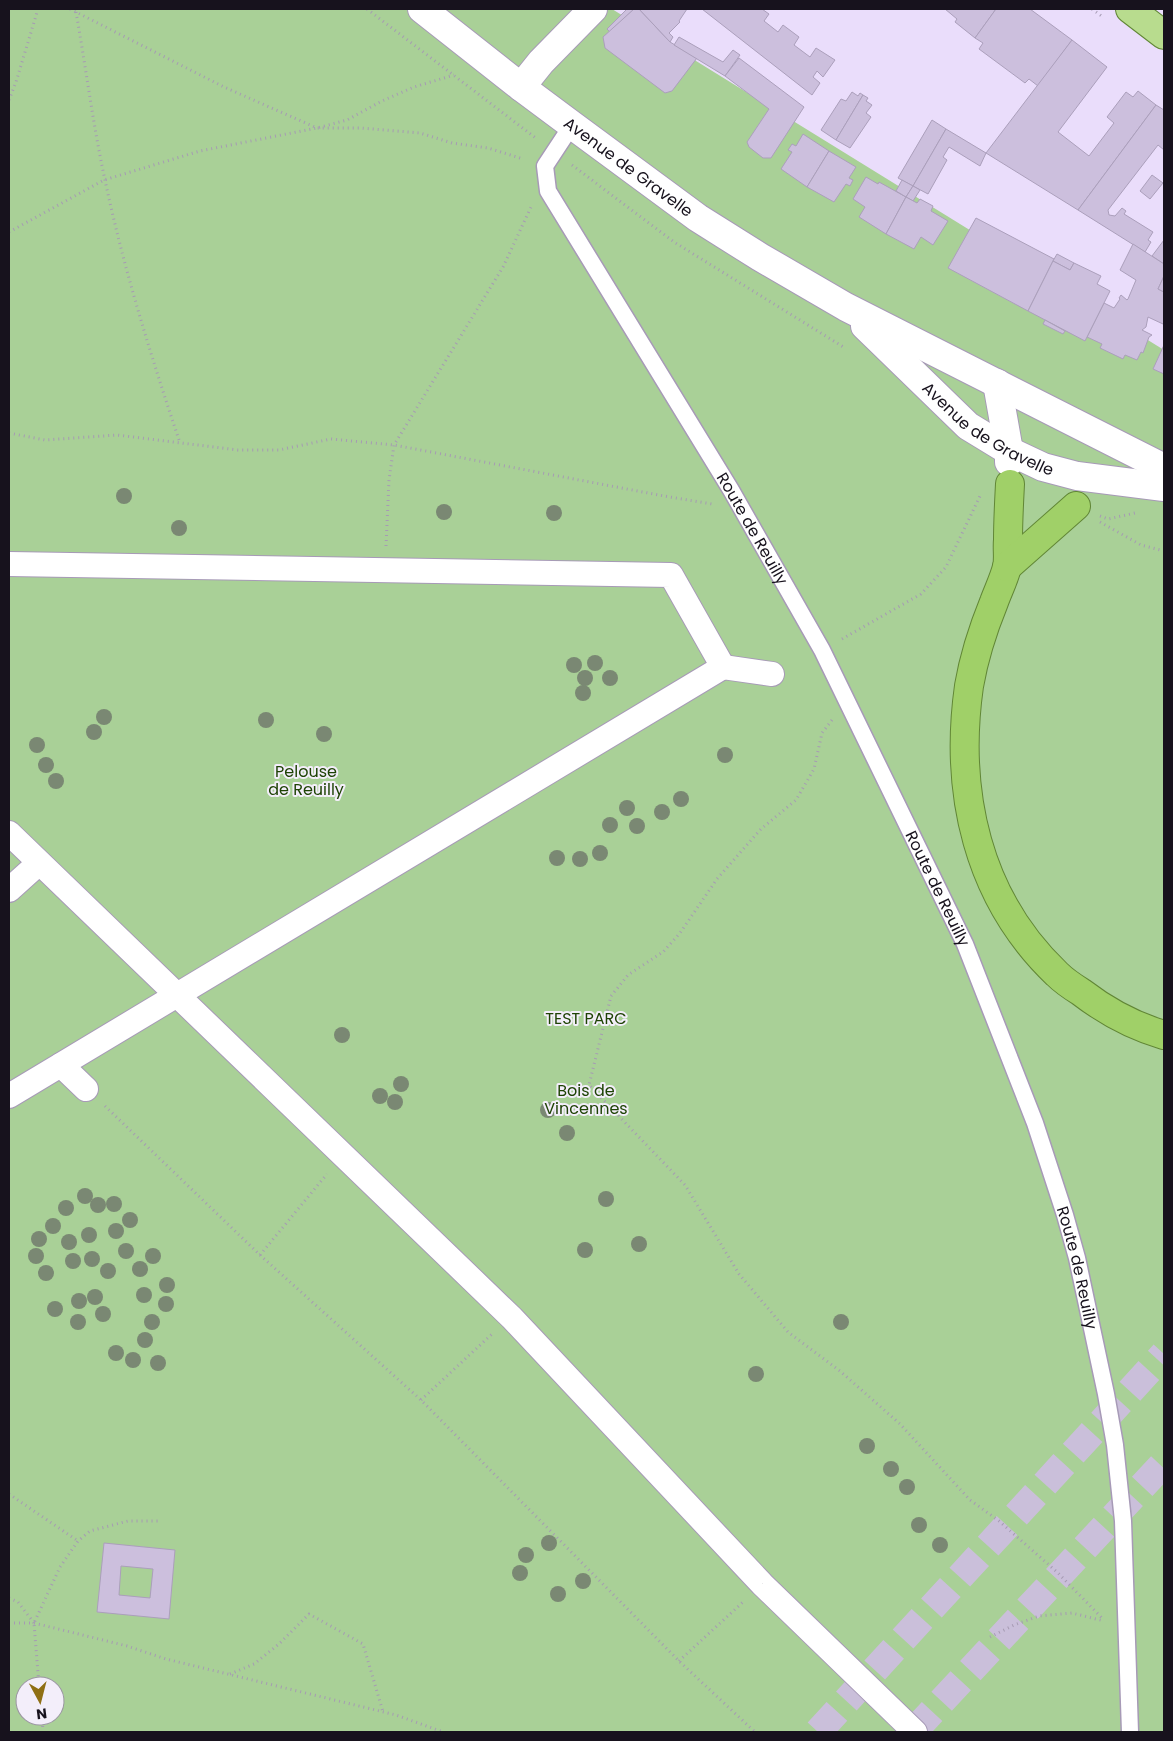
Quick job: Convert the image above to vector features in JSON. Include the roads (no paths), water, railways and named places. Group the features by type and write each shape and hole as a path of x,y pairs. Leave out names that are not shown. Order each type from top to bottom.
{"highway":[{"path":"1010,484 1007,566 976,655 967,707 965,735 968,798 973,826 980,851 1000,901 1030,946 1058,976 1102,1008 1142,1029 1164,1035"},
{"path":"1007,566 1076,506"}],"main road":[{"path":"1130,9 1164,35"}],"street":[{"name":"Avenue de Gravelle","path":"422,9 472,50 572,126 698,218 760,258 846,307 1164,468"},
{"path":"520,87 548,54 593,9"},
{"name":"Avenue de Gravelle","path":"846,307 968,426 1009,451 1043,467 1077,476 1164,487"},
{"path":"997,384 1009,451 1010,484"},
{"path":"1076,506 1105,481"},
{"path":"9,564 671,575 723,667"},
{"path":"9,1096 723,667 772,674"},
{"path":"9,833 512,1318 762,1584 915,1732"},
{"path":"9,890 39,863"},
{"path":"61,1065 86,1089"}],"lane":[{"name":"Route de Reuilly","path":"572,126 545,166 548,191 731,490 822,650 965,944 1035,1123 1065,1215 1092,1326 1115,1445 1123,1521 1130,1732"}],"tunnel":[{"path":"818,1732 1164,1354"},
{"path":"913,1732 1164,1463"}],"park label":[{"name":"Pelouse de Reuilly","path":"306,780"},
{"name":"TEST PARC","path":"586,1018"},
{"name":"Bois de Vincennes","path":"586,1099"}]}
